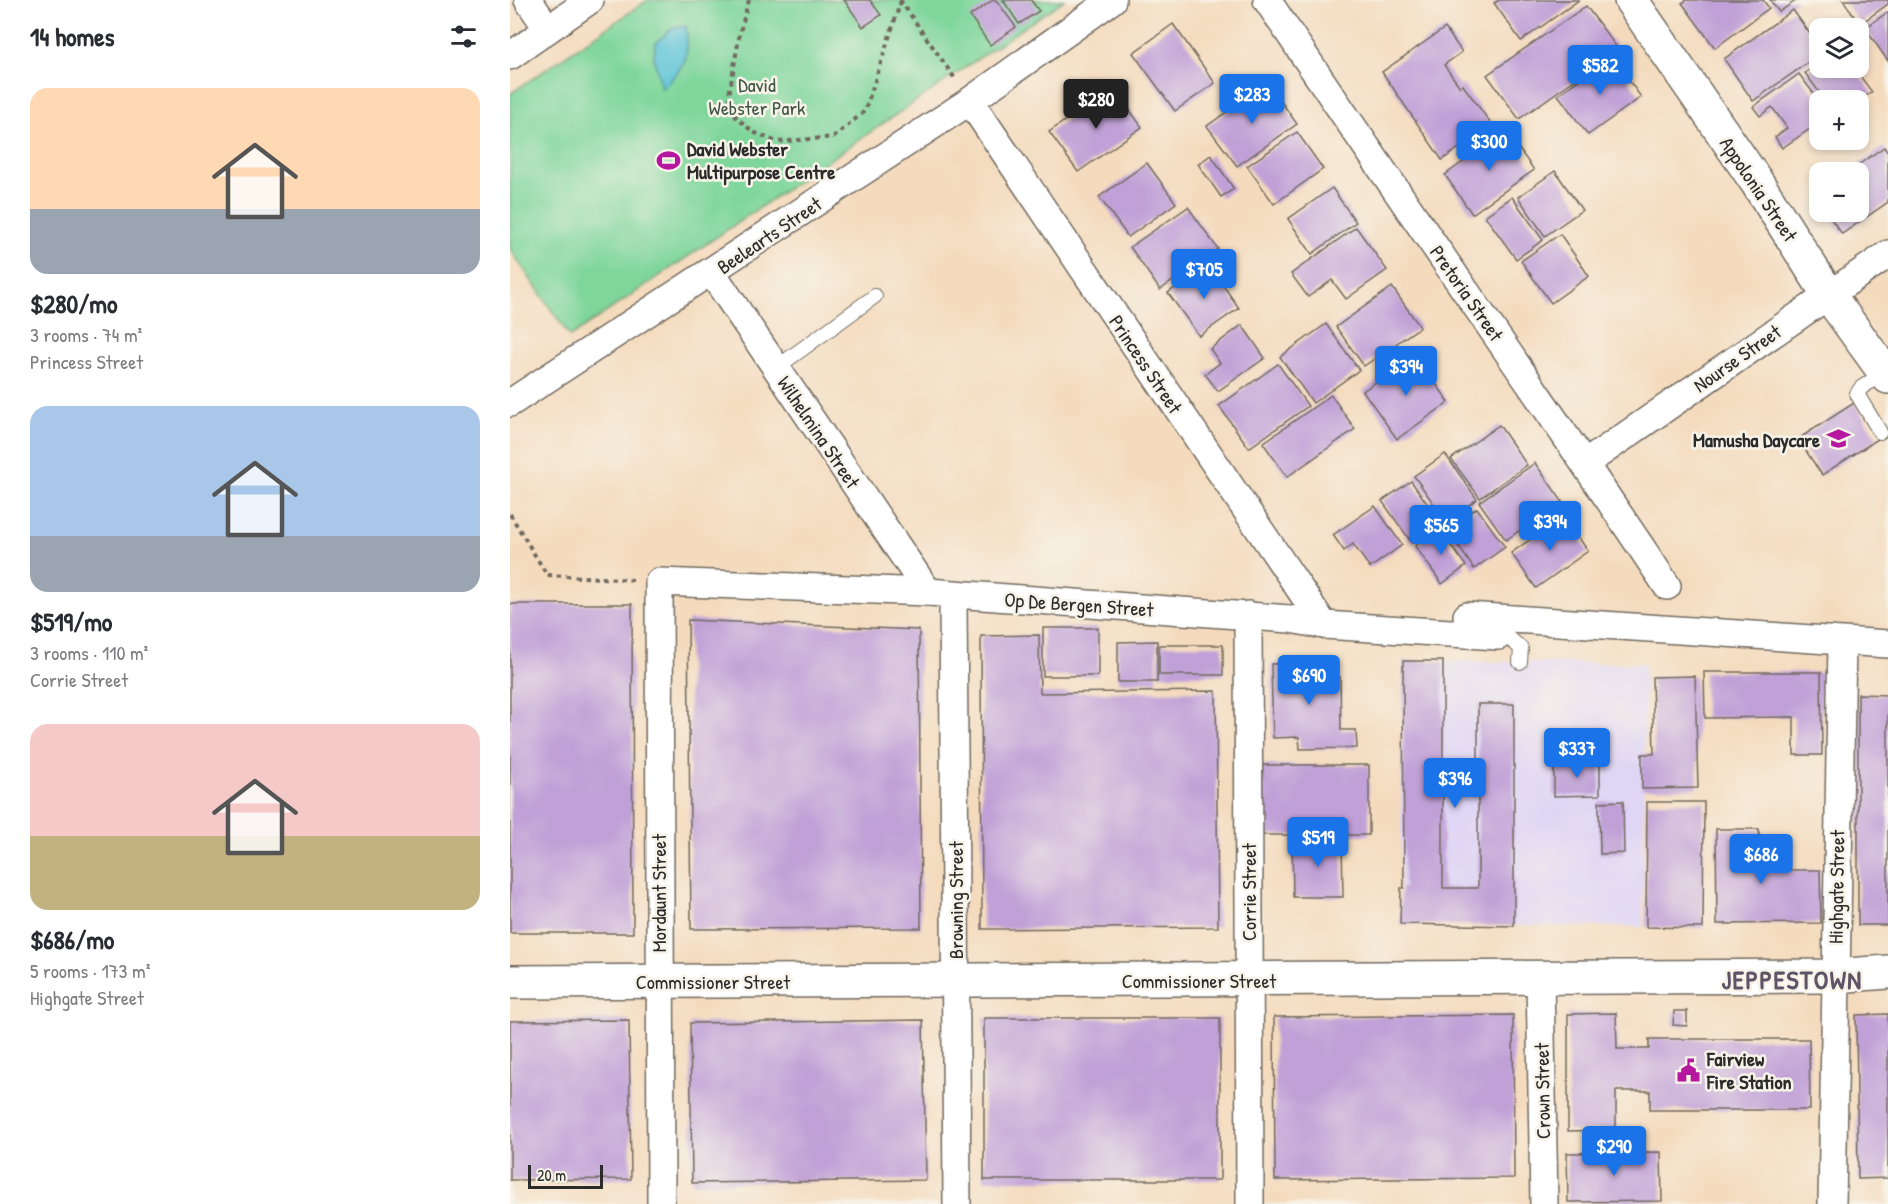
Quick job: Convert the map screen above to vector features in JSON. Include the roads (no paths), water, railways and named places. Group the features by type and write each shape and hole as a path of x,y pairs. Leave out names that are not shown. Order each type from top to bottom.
{"main road":[{"name":"Appolonia Street","path":"1631,0 1755,181 1828,294 1887,374"},
{"name":"Commissioner Street","path":"510,982 658,980 956,982 1834,976 1888,972"}],"street":[{"path":"528,0 548,29"},
{"path":"510,56 590,0"},
{"name":"Beelearts Street","path":"510,403 712,273 970,101 1112,0"},
{"name":"Pretoria Street","path":"1267,0 1586,463 1667,586"},
{"name":"Princess Street","path":"970,101 1317,615"},
{"name":"Nourse Street","path":"1586,463 1888,254"},
{"name":"Wilhelmina Street","path":"712,273 776,368 940,593"},
{"name":"Op De Bergen Street","path":"659,582 940,593 1248,615 1317,615 1498,636"},
{"name":"Mordaunt Street","path":"659,582 658,980 661,1204"},
{"name":"Browning Street","path":"940,593 956,982 957,1204"},
{"name":"Corrie Street","path":"1248,615 1250,1204"},
{"path":"1317,615 1888,644"},
{"name":"Highgate Street","path":"1832,1204 1834,976 1842,643"},
{"name":"Crown Street","path":"1540,977 1544,1204"}],"lane":[{"path":"776,368 875,296"},
{"path":"1880,432 1857,394 1861,388 1887,374"},
{"path":"1498,636 1511,640 1521,648 1520,662"}],"water":[{"path":"686,26 687,46 684,61 676,74 662,88 654,59 655,44 671,29"}],"place":[{"name":"David Webster Multipurpose Centre","path":"669,160"},
{"name":"Mamusha Daycare","path":"1838,439"},
{"name":"Fairview Fire Station","path":"1689,1070"}],"district":[{"name":"JEPPESTOWN","path":"1792,979"}],"park label":[{"name":"David Webster Park","path":"757,96"}]}
